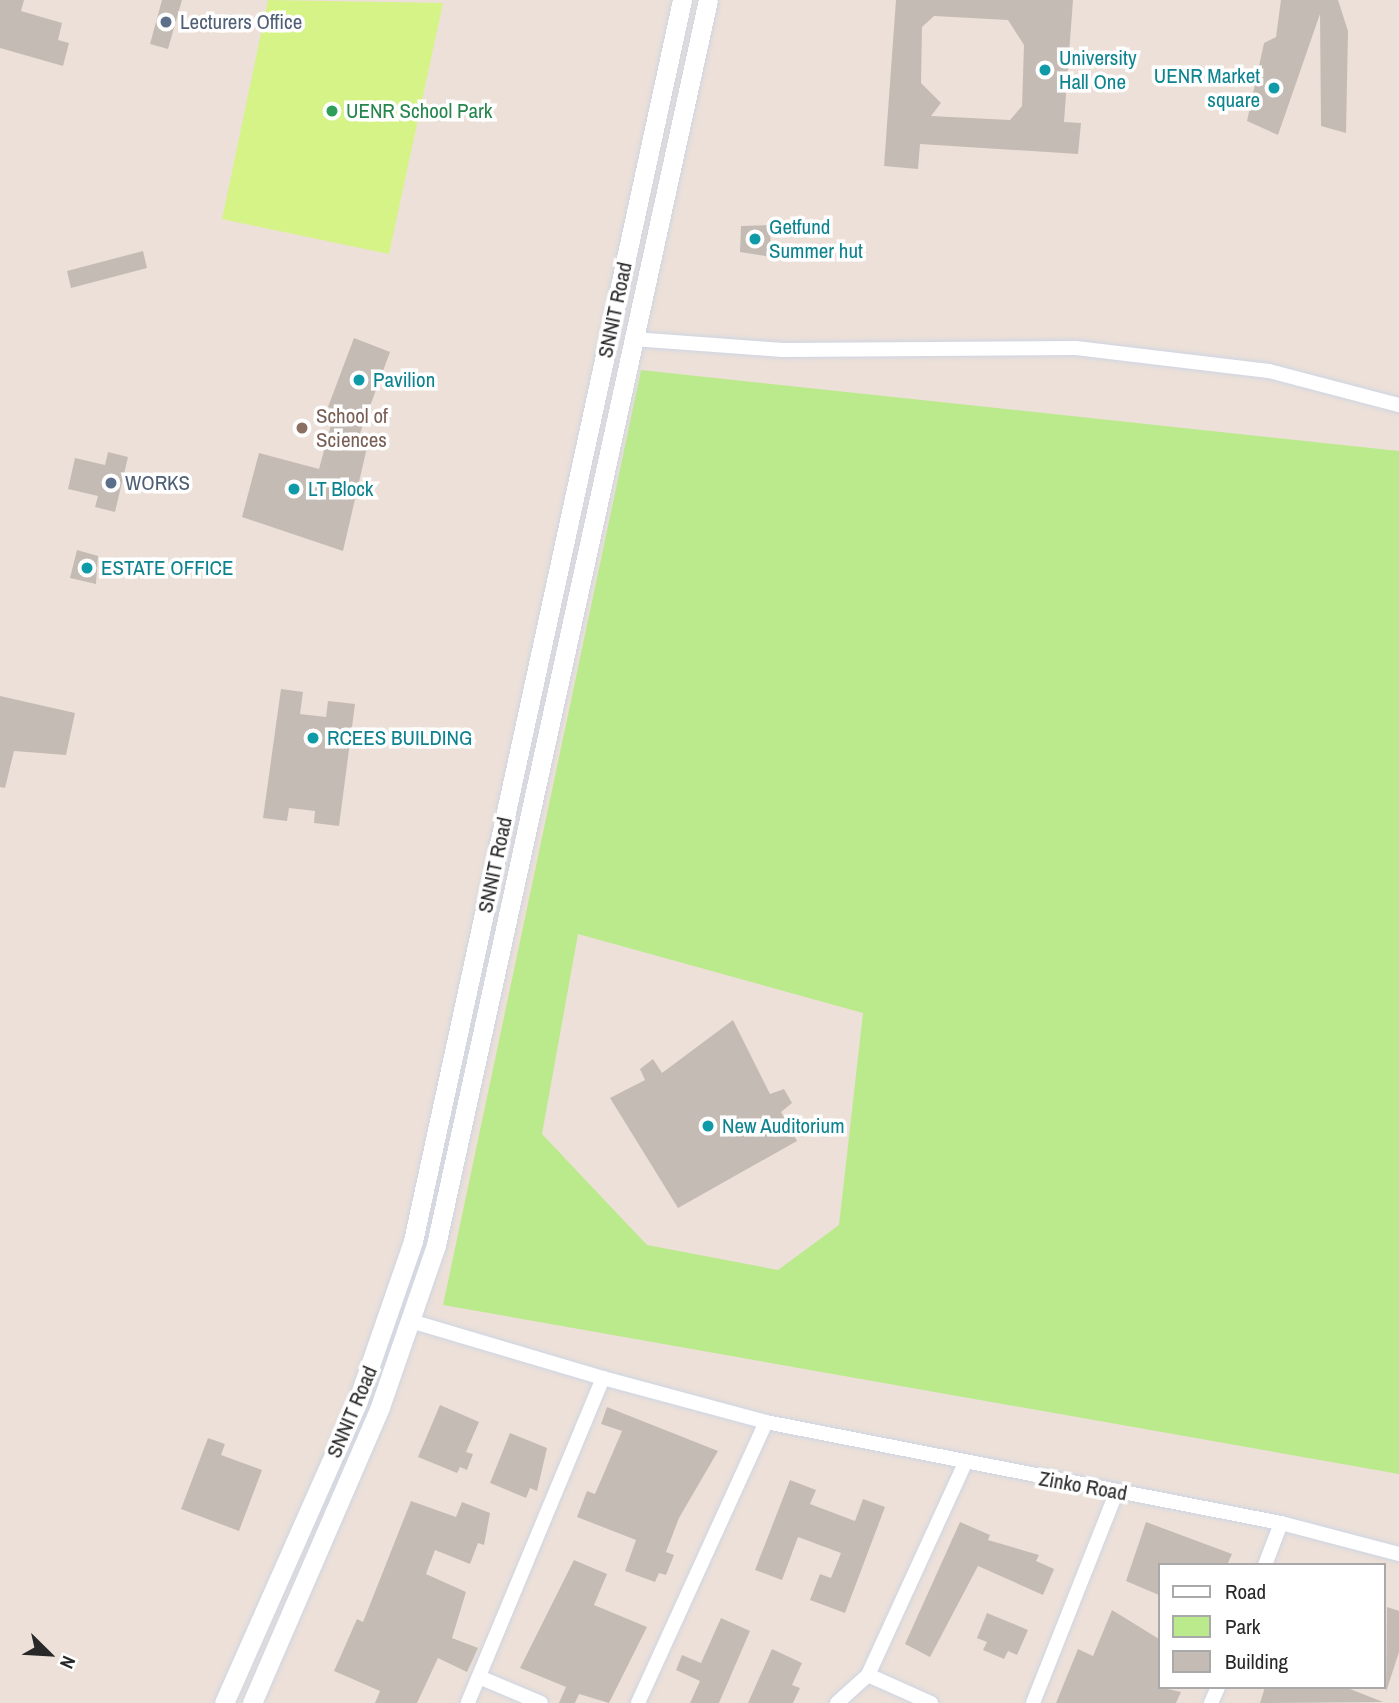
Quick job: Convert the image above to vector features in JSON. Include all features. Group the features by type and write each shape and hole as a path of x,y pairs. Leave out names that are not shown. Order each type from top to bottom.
{"street":[{"name":"SNNIT Road","path":"224,1703 358,1400 413,1241 682,0"},
{"name":"SNNIT Road","path":"252,1703 414,1322 464,1126 708,0"},
{"path":"633,339 783,351 1076,348 1269,371 1399,405"},
{"path":"556,582 579,586"},
{"path":"549,615 572,618"},
{"name":"Zinko Road","path":"414,1322 603,1378 766,1422 964,1465 1282,1523 1399,1554"},
{"path":"468,1703 603,1378"},
{"path":"638,1703 766,1422"},
{"path":"837,1703 868,1675 964,1465"},
{"path":"1033,1703 1117,1491"},
{"path":"1266,1563 1282,1523"},
{"path":"868,1675 930,1703"},
{"path":"478,1677 541,1703"}],"green space":[{"name":"UENR School Park","path":"268,0 443,3 389,254 222,219"},
{"path":"641,370 1399,451 1399,1474 443,1305","holes":["578,934 863,1013 839,1225 778,1270 647,1245 542,1134"]}],"building":[{"path":"0,0 24,0 21,11 62,23 58,40 69,43 63,66 0,48"},
{"name":"Lecturers Office","path":"162,0 182,0 168,49 150,44"},
{"name":"University Hall One","path":"896,0 1073,0 1064,122 1081,123 1078,154 920,144 918,169 884,166","holes":["934,16 1008,20 1024,45 1022,106 1010,120 931,116 941,103 921,83 922,27"]},
{"name":"UENR Market square","path":"1281,0 1338,0 1348,31 1346,133 1321,126 1320,14 1278,135 1247,121 1264,43 1276,37"},
{"name":"Getfund Summer hut","path":"770,225 771,257 740,252 741,226"},
{"path":"143,251 147,268 71,288 67,271"},
{"name":"LT Block","path":"354,338 390,352 359,436 369,439 343,551 242,517 259,453 319,469 335,410 328,407"},
{"name":"WORKS","path":"108,452 128,457 115,512 95,507 98,496 68,489 75,458 105,465"},
{"name":"ESTATE OFFICE","path":"77,550 98,556 96,584 70,578"},
{"name":"RCEES BUILDING","path":"281,689 303,692 300,714 326,717 328,701 355,704 339,826 314,823 315,811 289,808 287,821 263,818"},
{"path":"0,696 75,713 66,755 14,751 5,788 0,787"},
{"name":"New Auditorium","path":"733,1020 770,1094 784,1089 792,1103 781,1112 797,1141 678,1208 610,1098 645,1080 640,1069 653,1059 662,1073"},
{"path":"440,1405 479,1422 466,1452 473,1454 467,1470 460,1467 457,1473 418,1457"},
{"path":"607,1407 718,1451 679,1518 666,1552 674,1555 666,1575 659,1573 655,1582 625,1571 636,1540 577,1517 587,1491 595,1494 622,1431 601,1424"},
{"path":"510,1433 547,1448 537,1491 530,1488 526,1498 490,1483"},
{"path":"208,1438 225,1444 221,1455 262,1470 239,1531 181,1509"},
{"path":"790,1480 816,1490 810,1504 855,1521 863,1499 885,1507 845,1613 810,1600 820,1574 831,1578 841,1553 798,1537 782,1580 755,1570"},
{"path":"411,1501 456,1517 462,1502 490,1513 484,1545 478,1543 470,1564 435,1550 426,1574 466,1592 452,1638 478,1648 467,1672 438,1658 417,1703 375,1703 380,1691 334,1671 357,1619 363,1622"},
{"path":"960,1522 990,1535 988,1540 1039,1555 1036,1561 1054,1569 1043,1595 978,1566 930,1657 905,1644"},
{"path":"1146,1522 1232,1554 1228,1563 1158,1563 1158,1595 1126,1581"},
{"path":"574,1560 607,1574 594,1605 647,1627 609,1703 579,1694 575,1703 559,1703 566,1687 520,1668"},
{"path":"1387,1607 1399,1611 1399,1652 1386,1692"},
{"path":"1112,1610 1158,1638 1158,1689 1181,1692 1176,1703 1056,1703 1078,1649 1093,1656"},
{"path":"987,1613 1028,1630 1017,1655 1008,1651 1004,1659 983,1650 987,1642 977,1638"},
{"path":"721,1618 750,1631 719,1703 690,1703 700,1681 676,1670 682,1655 701,1663"},
{"path":"772,1649 802,1663 792,1685 800,1688 793,1703 748,1703"},
{"path":"1264,1689 1350,1689 1383,1702 1260,1703"}],"place":[{"name":"Lecturers Office","path":"166,22"},
{"name":"University Hall One","path":"1045,70"},
{"name":"UENR Market square","path":"1274,88"},
{"name":"UENR School Park","path":"332,111"},
{"name":"Getfund Summer hut","path":"755,239"},
{"name":"Pavilion","path":"359,380"},
{"name":"School of Sciences","path":"302,428"},
{"name":"WORKS","path":"111,483"},
{"name":"LT Block","path":"294,489"},
{"name":"ESTATE OFFICE","path":"87,568"},
{"name":"RCEES BUILDING","path":"313,738"},
{"name":"New Auditorium","path":"708,1126"}]}
